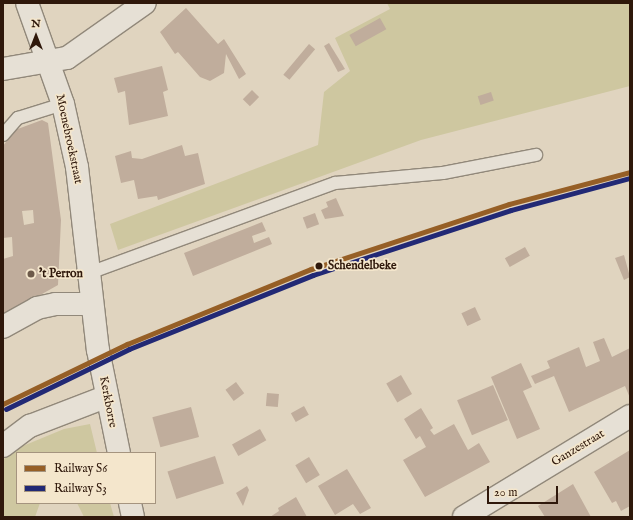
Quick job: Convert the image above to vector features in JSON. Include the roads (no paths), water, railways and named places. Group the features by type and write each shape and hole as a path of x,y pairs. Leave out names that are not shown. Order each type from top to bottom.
{"street":[{"name":"Moenebroekstraat","path":"27,3 50,63 63,104 77,167 98,350"},
{"path":"3,69 50,63 94,42 145,3"},
{"path":"3,327 37,308 56,304 92,304"},
{"name":"Kerkborre","path":"98,350 105,397 118,452"},
{"path":"3,446 30,426 105,397"},
{"name":"Ganzestraat","path":"464,517 630,416"},
{"path":"130,504 133,517"}],"lane":[{"path":"3,135 18,118 63,104"},
{"path":"89,273 335,183 443,173 536,155"}],"rail line":[{"name":"S6","path":"3,404 127,344 311,269 509,204 630,172"},
{"name":"S3","path":"6,409 129,349 313,275 511,210 630,178"}],"place":[{"name":"Schendelbeke","path":"319,266"},
{"name":"'t Perron","path":"31,274"}]}
